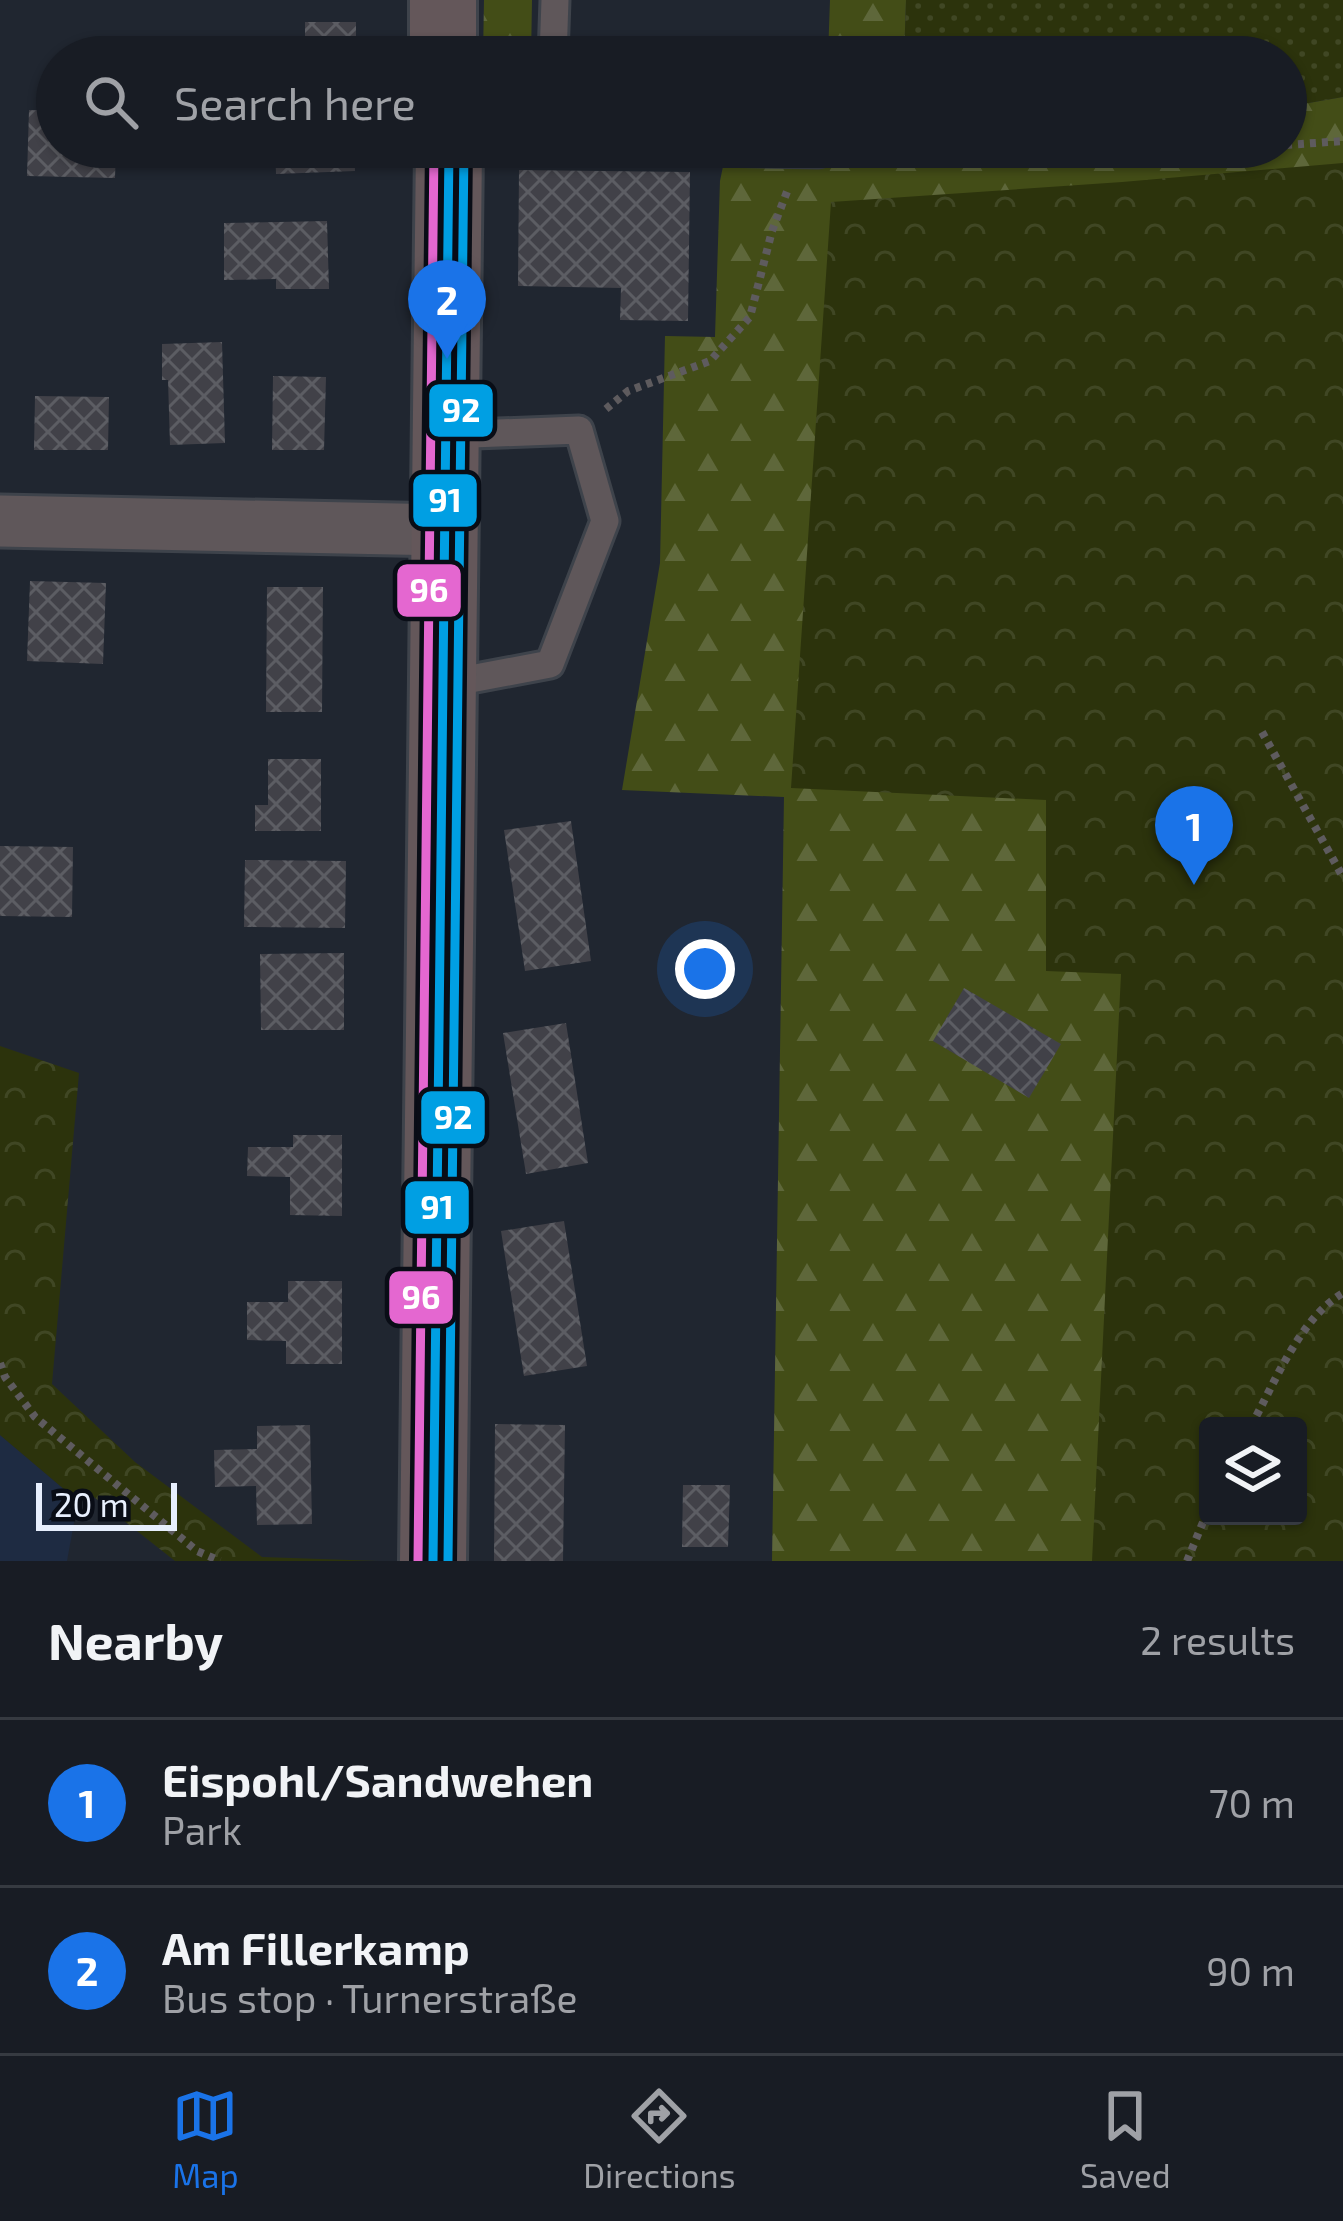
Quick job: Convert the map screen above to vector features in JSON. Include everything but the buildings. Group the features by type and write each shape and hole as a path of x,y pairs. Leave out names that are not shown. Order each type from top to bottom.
{"street":[{"path":"443,0 443,36"},
{"path":"433,1561 449,168"},
{"path":"0,520 446,530"}],"lane":[{"path":"554,36 555,0"},
{"path":"442,685 550,664 605,521 579,430 447,435"}],"path":[{"path":"1307,144 1343,141"},
{"path":"579,430 628,391 710,361 751,317 772,231 790,183 804,168"},
{"path":"1262,732 1343,877"},
{"path":"1256,1417 1294,1346 1330,1300 1343,1293"},
{"path":"0,1364 35,1417 197,1551 220,1561"},
{"path":"1187,1561 1202,1525"}],"shaded area":[{"path":"0,1435 78,1501 67,1561 0,1561"}],"green space":[{"path":"484,0 532,0 531,36 483,36"},
{"path":"830,0 906,0 905,36 829,36"},
{"path":"906,0 1343,0 1343,97 1307,103 1307,36 905,36"},
{"path":"1343,97 1343,218 1220,912 1199,1417 1199,1525 1205,1525 1207,1561 772,1561 784,797 622,790 660,563 665,336 715,337 723,168 1307,168 1307,103"},
{"path":"1343,163 1343,1561 1092,1561 1121,974 1046,971 1046,800 791,788 831,202"},
{"path":"0,1046 79,1073 52,1384 135,1462 262,1557 378,1561 175,1561 90,1494 78,1501 0,1435"}],"transit line":[{"name":"96","path":"418,1561 434,168"},
{"name":"91","path":"433,1561 449,168"},
{"name":"92","path":"448,1561 464,168"}],"place":[{"name":"Am Fillerkamp","path":"447,359"},
{"name":"Eispohl/Sandwehen","path":"1194,885"}]}
